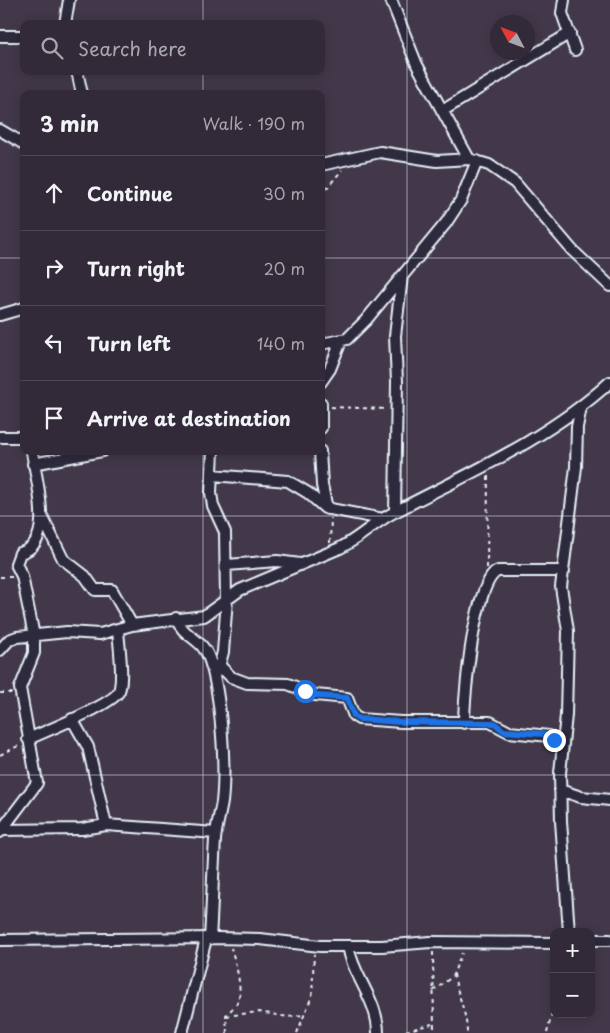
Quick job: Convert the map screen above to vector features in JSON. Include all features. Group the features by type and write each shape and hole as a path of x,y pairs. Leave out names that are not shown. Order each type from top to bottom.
{"street":[{"path":"66,20 70,0"},
{"path":"325,343 341,341 355,332 427,248 462,200 473,160 442,111 417,65 391,0"},
{"path":"564,0 562,13 575,50"},
{"path":"442,111 570,33"},
{"path":"0,36 20,36"},
{"path":"78,75 81,90"},
{"path":"0,130 20,142"},
{"path":"325,164 380,152 437,161 473,160 498,168 515,183 572,250 610,286"},
{"path":"395,512 397,409 395,336 402,275"},
{"path":"0,315 20,309"},
{"path":"325,377 330,370 341,341"},
{"path":"0,650 13,638 67,632 100,634 132,625 204,616 240,590 353,542 395,512 488,463 571,416 610,382"},
{"path":"569,928 560,790 568,664 568,631 562,600 576,467 577,427 581,407"},
{"path":"0,437 20,437"},
{"path":"1,831 37,784 20,693 23,677 34,653 34,636 22,576 16,564 18,556 36,544 41,532 41,514 32,455"},
{"path":"33,464 81,455"},
{"path":"213,455 212,499 225,532 227,565 227,599 223,652 215,684"},
{"path":"319,455 322,485 329,509"},
{"path":"212,475 288,480 329,509 383,519"},
{"path":"41,514 63,559 85,576 95,590 112,590 132,625"},
{"path":"227,565 277,561 300,564"},
{"path":"464,723 467,664 488,580 498,571 564,571"},
{"path":"176,618 183,631 205,648 215,684 224,772 222,802 216,833 208,939 182,1033"},
{"path":"28,740 114,698 119,691 118,630"},
{"path":"219,665 231,677 247,682 288,684 315,695 347,698 354,716 359,719 494,723 504,731 549,736 562,749"},
{"path":"72,720 88,747 106,825"},
{"path":"560,790 581,796 610,800"},
{"path":"1,831 82,829 106,825 216,833"},
{"path":"0,940 260,939 314,945 348,946 433,942 550,943"},
{"path":"595,940 610,940"},
{"path":"348,946 351,964 368,990 378,1025 378,1033"}],"path":[{"path":"325,190 352,157"},
{"path":"325,405 397,409"},
{"path":"488,463 488,580"},
{"path":"329,509 329,553"},
{"path":"0,693 20,693"},
{"path":"0,755 28,740"},
{"path":"227,1033 226,1016 237,1003 239,996 238,974 229,939"},
{"path":"433,942 432,1024 434,1033"},
{"path":"465,943 454,974 458,995 467,1016 467,1033"},
{"path":"297,1033 311,1001 314,986 314,945"},
{"path":"433,991 454,974"},
{"path":"226,1016 259,1012 288,1017 304,1015"},
{"path":"547,1033 551,1018"},
{"path":"398,1033 432,1024"}],"route":[{"path":"305,691 319,696 349,699 354,716 359,719 378,722 494,723 504,731 543,734 554,740"}]}
